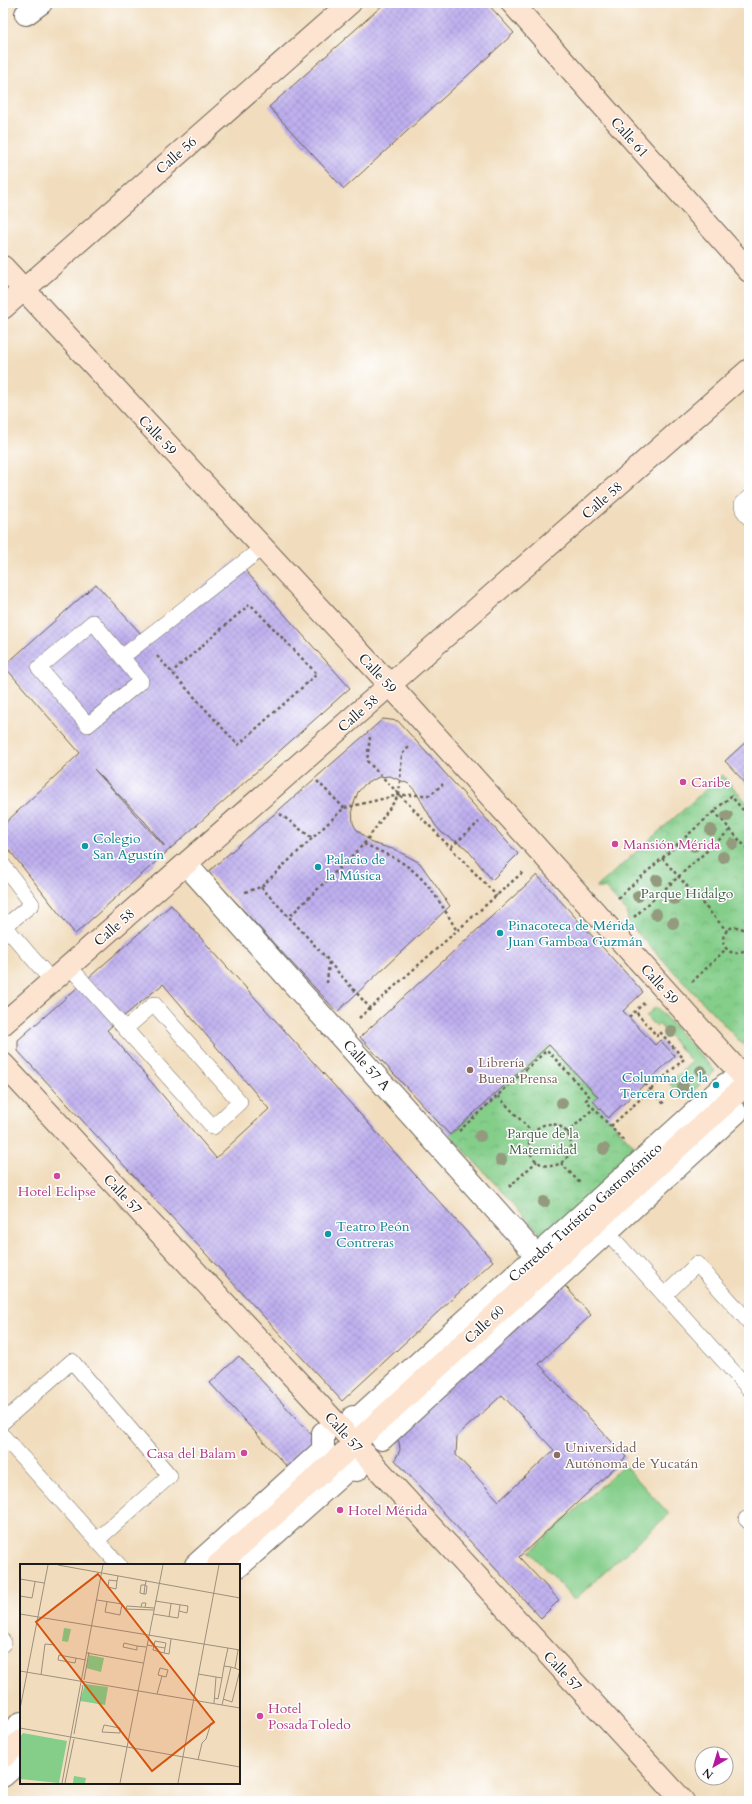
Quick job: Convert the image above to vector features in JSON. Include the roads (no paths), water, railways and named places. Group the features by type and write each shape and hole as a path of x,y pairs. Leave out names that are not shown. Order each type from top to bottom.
{"main road":[{"name":"Calle 56","path":"3,308 350,3"},
{"name":"Calle 61","path":"512,3 749,271"},
{"name":"Calle 59","path":"3,267 390,685 749,1082"},
{"name":"Calle 58","path":"3,1024 749,370"},
{"name":"Calle 57","path":"3,1064 683,1801"},
{"name":"Calle 60","path":"219,1564 354,1444 542,1261 602,1226 749,1082"},
{"path":"3,1757 20,1742"}],"street":[{"name":"Calle 57 A","path":"186,864 542,1261"},
{"name":"Corredor Turístico Gastronómico","path":"353,1417 358,1418 542,1261 642,1161 726,1084"},
{"name":"Corredor Turístico Gastronómico","path":"382,1438 602,1226 736,1113"},
{"path":"197,1564 323,1450 323,1433"},
{"path":"240,1565 348,1469 357,1470"},
{"path":"3,1739 20,1724"},
{"path":"3,1776 20,1761"}],"lane":[{"path":"749,498 742,504 743,510 749,518"},
{"path":"122,658 262,548"},
{"path":"93,622 122,658 141,681 88,725 39,668 93,622"},
{"path":"3,865 32,904 4,926 52,981"},
{"path":"69,966 125,1029 213,1127 240,1102 154,1004 125,1029"},
{"path":"602,1226 749,1389"},
{"path":"665,1295 697,1264 749,1322"},
{"path":"3,1422 72,1361 170,1476 97,1540"},
{"path":"3,1436 118,1564"}],"place":[{"name":"Caribe","path":"683,782"},
{"name":"Mansión Mérida","path":"615,844"},
{"name":"Colegio San Agustín","path":"85,846"},
{"name":"Palacio de la Música","path":"318,867"},
{"name":"Pinacoteca de Mérida Juan Gamboa Guzmán","path":"500,933"},
{"name":"Librería Buena Prensa","path":"470,1070"},
{"name":"Columna de la Tercera Orden","path":"716,1085"},
{"name":"Hotel Eclipse","path":"57,1176"},
{"name":"Teatro Peón Contreras","path":"328,1234"},
{"name":"Casa del Balam","path":"244,1453"},
{"name":"Universidad Autónoma de Yucatán","path":"557,1455"},
{"name":"Hotel Mérida","path":"340,1510"},
{"name":"Hotel PosadaToledo","path":"260,1716"}],"park label":[{"name":"Parque Hidalgo","path":"687,893"},
{"name":"Parque de la Maternidad","path":"543,1142"}]}
